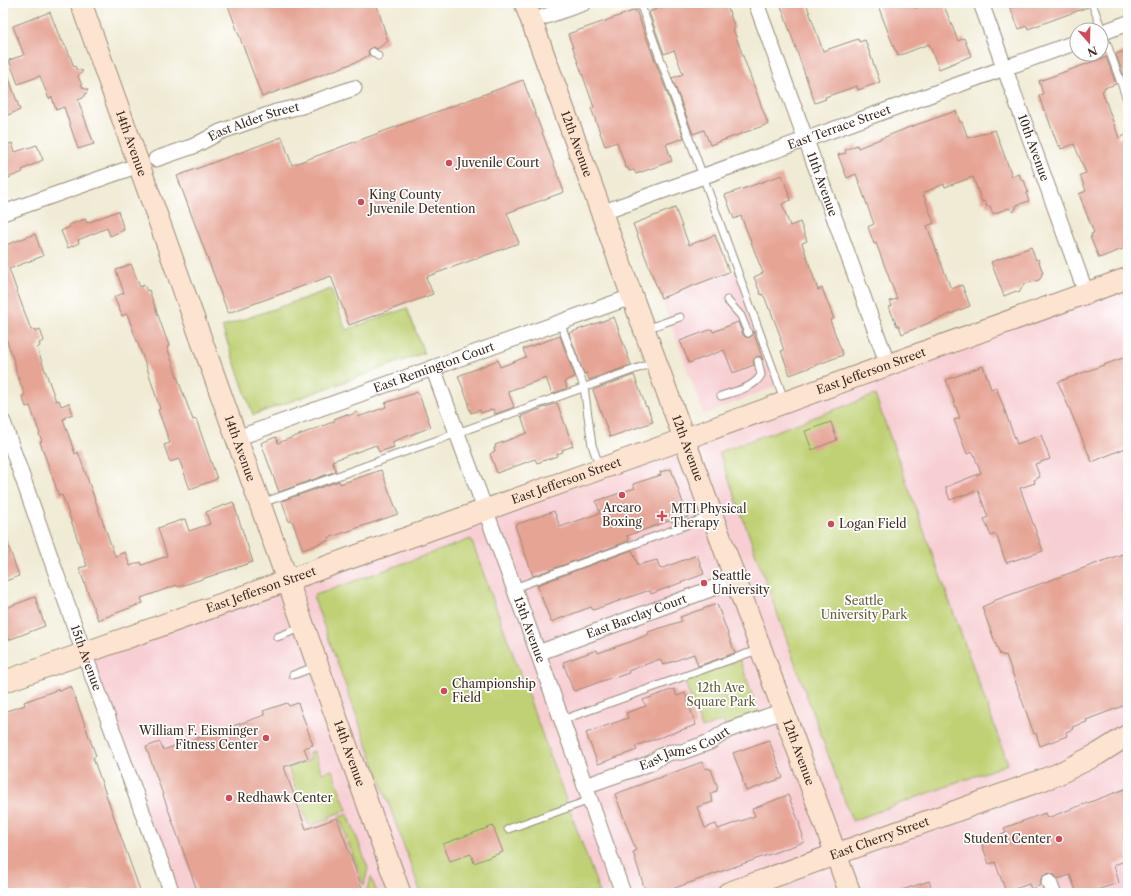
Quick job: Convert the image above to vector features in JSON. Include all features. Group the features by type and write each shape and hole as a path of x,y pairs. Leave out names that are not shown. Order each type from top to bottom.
{"street":[{"name":"14th Avenue","path":"81,3 148,162 237,438 286,581 400,893"},
{"path":"528,12 584,3"},
{"name":"11th Avenue","path":"756,3 888,365"},
{"name":"10th Avenue","path":"980,3 1086,293"},
{"name":"12th Avenue","path":"528,12 850,893"},
{"path":"1109,30 1128,23"},
{"name":"East Terrace Street","path":"601,213 1069,45"},
{"name":"East Alder Street","path":"3,213 194,146 220,132 276,112 302,106 354,88"},
{"name":"East Jefferson Street","path":"3,682 684,439 1128,278"},
{"name":"East Remington Court","path":"237,438 632,297"},
{"name":"13th Avenue","path":"433,368 538,653 623,893"},
{"name":"15th Avenue","path":"3,422 84,653 172,893"},
{"name":"East Barclay Court","path":"538,653 735,580"},
{"name":"East James Court","path":"588,793 651,763 661,756 671,752 682,752 710,742 728,730 783,710"},
{"name":"East Cherry Street","path":"728,893 756,888 836,854 1056,775 1098,754 1128,735"}],"lane":[{"path":"640,3 785,402"},
{"path":"1092,3 1098,22"},
{"path":"1109,52 1128,102"},
{"path":"727,300 741,316 748,333"},
{"path":"644,329 680,317"},
{"path":"560,322 584,387 592,445 600,468"},
{"path":"721,396 747,387 758,381 761,375 758,361"},
{"path":"260,504 655,362"},
{"path":"514,588 712,515"},
{"path":"278,637 303,627"},
{"path":"562,720 760,649"},
{"path":"293,675 317,666"},
{"path":"508,829 588,793"}],"shaded area":[{"path":"737,271 779,385 704,415 661,298"},
{"name":"Seattle University","path":"1128,278 1128,893 172,893 84,653"}],"green space":[{"path":"331,289 346,330 407,308 424,353 253,415 222,327"},
{"name":"Seattle University Park","path":"875,395 1008,764 852,821 719,452"},
{"name":"Championship Field","path":"471,539 600,893 421,893 313,596"},
{"name":"12th Ave Square Park","path":"740,660 759,714 725,726 723,721 702,728 684,680"},
{"path":"314,751 322,773 332,770 347,810 309,826 288,768 311,759 309,753"},
{"path":"348,814 368,868 364,886 339,817"},
{"path":"371,877 377,893 360,893 367,890"}],"building":[{"path":"227,3 376,3 388,41 377,49 374,47 371,48 368,51 369,55 359,61 262,97"},
{"path":"673,3 726,3 735,28 733,29 768,124 710,145 704,130 693,134 672,78 683,74 674,50 664,54 649,12"},
{"path":"780,3 806,3 823,51 858,39 859,42 865,40 880,82 858,90 857,86 825,97 826,99 815,103"},
{"path":"877,3 913,3 915,8 929,3 943,3 958,41 964,38 971,56 939,69 929,44 898,56"},
{"path":"1015,3 1087,3 1088,7 1028,29 1027,26 1019,29 1009,5"},
{"path":"636,10 684,138 666,144 672,161 636,174 634,170 629,171 628,168 626,168 617,142 605,146 591,108 594,107 568,34"},
{"path":"50,12 61,41 62,40 66,46 74,67 75,66 76,69 83,71 78,76 83,88 88,90 83,98 78,100 94,144 78,149 64,107 56,110 52,97 49,99 40,76 18,84 9,60 24,55 13,26"},
{"path":"1128,50 1128,80 1126,81 1116,54"},
{"path":"1092,62 1108,62 1116,84 1104,88 1102,91 1119,138 1128,134 1128,247 1099,258 1090,237 1092,237 1091,234 1094,233 1079,194 1086,191 1080,175 1086,173 1074,144 1061,149 1060,145 1058,146 1039,96 1043,94 1039,81"},
{"path":"3,67 5,67 20,110 3,117"},
{"name":"King County Juvenile Detention","path":"523,80 564,192 507,213 519,243 426,277 433,294 349,325 331,276 228,313 177,176 282,137 292,165"},
{"path":"956,111 968,138 995,130 1012,176 1019,174 1022,181 1024,180 1029,201 1017,205 1014,212 1009,208 993,214 990,206 987,207 985,201 982,202 973,177 945,187 944,184 923,193 934,223 927,226 951,289 962,285 970,306 902,334 889,307 892,306 890,301 897,299 876,243 874,244 868,227 874,224 856,174 847,178 838,155 846,153 845,150 857,145 858,148 907,128"},
{"path":"12,143 15,152 37,145 43,160 22,170 23,172 3,180 3,146"},
{"path":"782,175 791,200 782,204 790,226 800,222 807,241 802,243 818,290 822,288 834,319 830,320 843,355 790,375 781,351 784,350 780,339 781,338 770,309 765,298 762,294 761,295 754,277 763,273 741,216 734,219 725,195"},
{"path":"675,208 689,245 715,235 729,272 661,298 633,224"},
{"path":"118,211 124,230 110,236 107,228 78,240 79,243 68,248 61,231 70,227 69,225 85,219 87,223"},
{"path":"35,234 43,256 9,269 31,330 35,329 35,331 40,329 44,341 39,343 40,346 37,348 56,401 59,400 61,406 69,403 73,414 63,419 75,454 78,452 115,556 125,552 130,566 141,562 142,565 167,556 158,528 185,519 189,531 210,524 206,512 233,502 253,562 178,587 177,585 141,598 143,603 98,620 79,568 87,566 62,495 59,496 40,442 42,441 30,406 26,407 22,396 25,395 3,330 3,246"},
{"path":"1031,247 1036,260 1038,259 1043,273 1041,274 1042,276 1039,280 1024,284 1019,293 1016,291 1004,296 991,262"},
{"path":"131,264 140,287 144,285 147,291 149,290 169,346 167,347 180,385 193,420 196,419 217,479 190,489 179,459 170,462 164,445 170,443 158,410 160,409 148,371 127,314 122,316 114,297 124,293 116,270"},
{"path":"614,317 631,365 589,380 587,373 584,374 569,333"},
{"path":"738,322 745,337 748,338 752,336 753,331 763,360 760,356 757,356 753,360 754,365 733,373 724,350 689,363 680,341 712,329 713,332"},
{"path":"560,336 575,377 565,381 567,388 552,394 546,378 508,391 514,407 495,414 493,409 481,413 480,410 471,413 468,405 469,403 458,376 498,360 500,367 526,357 523,349"},
{"path":"1128,356 1128,447 1092,462 1058,382"},
{"path":"983,366 991,389 996,387 1017,444 1041,435 1050,459 1035,464 1040,477 1034,480 1035,483 1020,488 1043,551 1006,563 996,534 991,536 984,519 988,517 978,490 950,500 946,489 946,487 981,473 973,452 967,454 954,420 960,418 946,380"},
{"path":"634,375 653,422 610,437 593,390"},
{"path":"418,392 431,427 392,442 394,447 379,452 376,445 332,461 336,471 279,492 261,443 276,437 278,443 335,421 334,419 347,414 348,416 357,412 358,417 386,407 385,403"},
{"path":"557,403 573,446 562,450 563,452 557,454 557,456 537,463 535,459 497,473 490,454 495,451 495,445 527,433 521,416"},
{"path":"831,422 837,440 812,450 805,431"},
{"path":"671,469 688,517 677,521 671,522 671,520 627,536 629,541 533,576 515,525 554,511 560,527 600,513 596,501 635,488 633,484 661,475 660,472"},
{"path":"381,470 398,514 328,538 329,540 303,550 292,520 289,522 282,501 339,481 340,484"},
{"path":"5,536 19,576 3,582 3,537"},
{"path":"632,550 638,565 657,560 660,569 697,555 704,574 651,594 650,591 647,591 593,610 591,607 551,622 537,585"},
{"path":"1128,552 1128,704 1086,720 1087,722 1072,727 1073,729 1066,732 1067,736 1040,746 1036,733 1034,734 1006,655 1000,655 982,607 993,601"},
{"path":"35,597 45,626 3,642 3,609"},
{"path":"717,604 735,653 698,666 694,654 663,665 660,659 628,671 629,673 614,678 613,677 575,691 573,690 563,662 597,650 598,653 630,642 649,634 648,632 682,621 680,617"},
{"path":"71,686 96,756 93,758 141,893 3,893 3,712 25,705 24,702"},
{"path":"674,689 677,696 685,693 696,725 635,746 637,750 598,764 586,733 628,718 626,713 646,706 643,700"},
{"name":"Redhawk Center","path":"287,703 289,706 298,703 313,745 304,748 308,758 284,767 306,829 337,818 362,888 347,893 198,893 146,747 160,742 163,750 265,715 263,711"},
{"path":"769,740 783,778 746,791 733,753"},
{"path":"702,762 705,769 711,769 718,788 717,791 710,793 713,802 697,807 705,828 716,824 718,829 755,816 752,809 788,795 800,824 804,842 661,893 646,893 633,852 636,851 615,794"},
{"name":"Student Center","path":"1128,788 1128,860 1114,865 1119,883 1086,893 1077,893 1070,875 1058,879 1055,875 1050,873 1042,877 1040,881 1041,885 1031,889 1029,884 1006,892 995,862 989,864 981,842 1006,833 1004,828 1045,813 1047,818"},
{"path":"493,826 503,852 474,863 471,854 450,861 443,844"},
{"path":"929,881 933,893 899,893 899,891"}],"place":[{"name":"Juvenile Court","path":"449,163"},
{"name":"King County Juvenile Detention","path":"361,202"},
{"name":"Arcaro Boxing","path":"622,495"},
{"name":"MTI Physical Therapy","path":"662,516"},
{"name":"Logan Field","path":"831,524"},
{"name":"Seattle University","path":"704,583"},
{"name":"Championship Field","path":"444,691"},
{"name":"William F. Eisminger Fitness Center","path":"266,738"},
{"name":"Redhawk Center","path":"229,798"},
{"name":"Student Center","path":"1059,839"}]}
